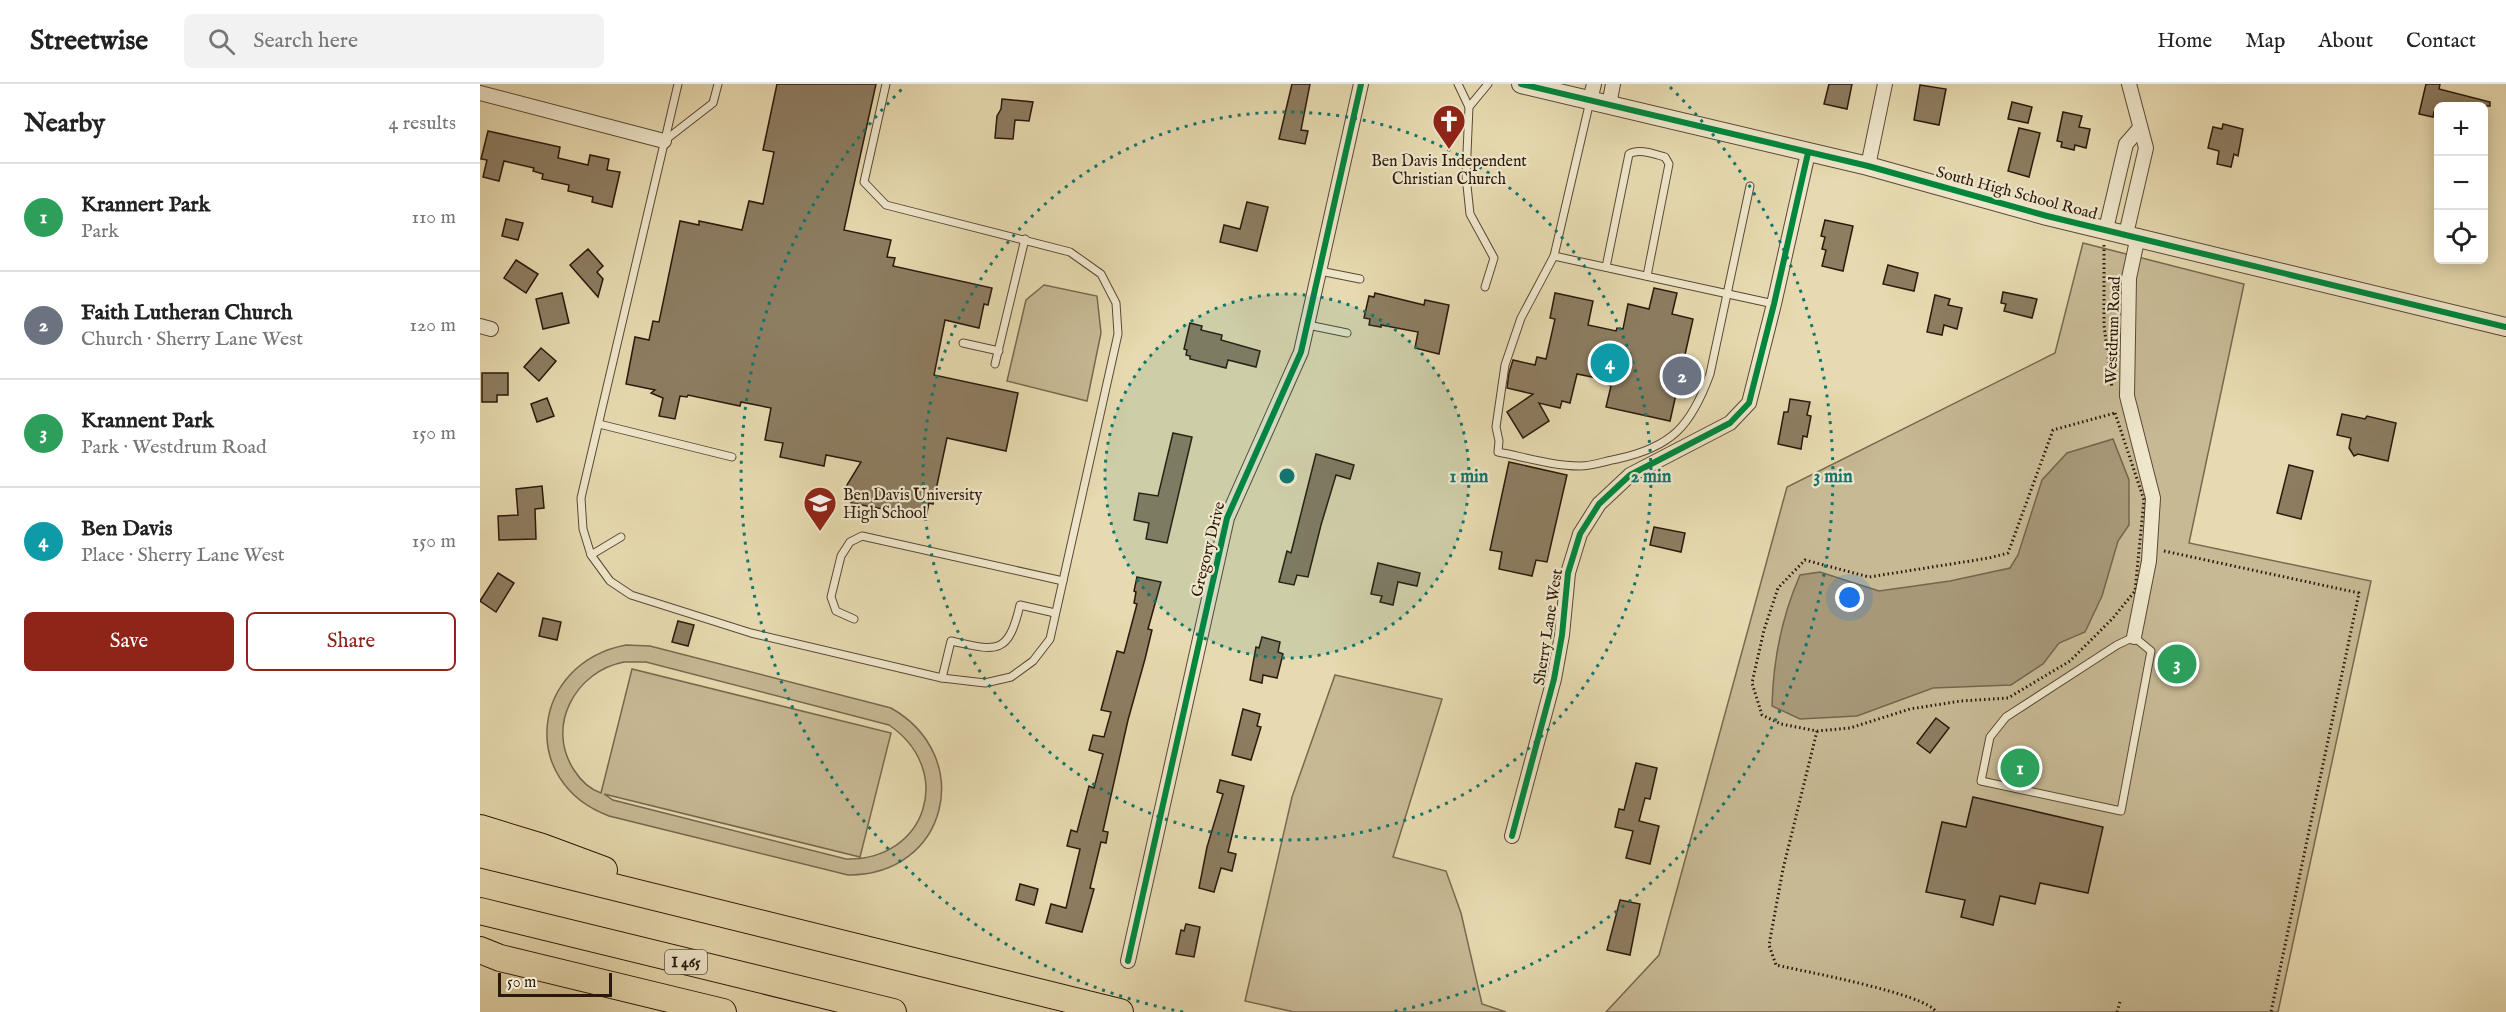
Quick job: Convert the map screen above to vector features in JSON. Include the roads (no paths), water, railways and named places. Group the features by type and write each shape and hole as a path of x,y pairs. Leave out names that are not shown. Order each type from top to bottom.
{"highway":[{"path":"480,828 542,847 711,911"},
{"path":"480,854 1120,1012"},
{"name":"I 465","path":"480,911 892,1012"},
{"path":"487,955 723,1012"}],"street":[{"name":"Gregory Drive","path":"1128,961 1227,518 1297,364 1308,325 1361,84"},
{"name":"South High School Road","path":"1521,84 1592,92 1609,105 1868,166 2047,216 2105,236 2132,235 2506,327"},
{"path":"1609,105 1614,84"},
{"path":"1868,166 1885,84"},
{"path":"2105,236 2126,144 2140,128 2129,84"},
{"path":"480,93 664,141"},
{"name":"Westdrum Road","path":"2134,637 2149,561 2153,498 2127,396 2132,235 2146,148 2140,128"},
{"name":"Sherry Lane West","path":"1512,836 1554,679 1562,635 1568,573 1580,534 1599,504 1630,475 1730,423 1749,403 1808,153"}],"lane":[{"path":"678,84 581,498 583,529 591,555 610,581 631,595 751,633 942,678 985,683 1011,677 1033,661 1050,639 1118,334 1116,303 1101,274 1070,252 886,205 864,182 886,84"},
{"path":"664,141 713,104 718,84"},
{"path":"1458,84 1468,107 1466,176 1470,214 1494,258 1485,286"},
{"path":"1468,107 1488,84"},
{"path":"1592,92 1554,256 1521,318 1505,365 1496,428 1499,441 1498,452 1543,462 1583,466 1629,456 1660,446 1689,421 1701,401 1710,374 1729,294 1750,186"},
{"path":"1606,267 1629,154 1633,151 1665,157 1669,164 1647,276"},
{"path":"995,364 1025,239"},
{"path":"1554,256 1774,304"},
{"path":"1320,271 1360,279"},
{"path":"1308,325 1347,333"},
{"path":"963,343 999,351"},
{"path":"598,424 732,457"},
{"path":"854,619 836,611 831,597 841,556 850,542 862,536 1063,581"},
{"path":"591,555 621,537"},
{"path":"942,678 951,641 989,649 1007,642 1015,629 1020,605 1055,613"},
{"path":"2134,637 2151,651 2121,811 1981,782 1990,737 2006,717 2117,645 2134,637"}],"place":[{"name":"Ben Davis Independent Christian Church","path":"1449,150"},
{"name":"Ben Davis","path":"1610,363"},
{"name":"Faith Lutheran Church","path":"1682,376"},
{"name":"Ben Davis University High School","path":"820,532"},
{"name":"Krannent Park","path":"2177,664"},
{"name":"Krannert Park","path":"2020,768"}]}
